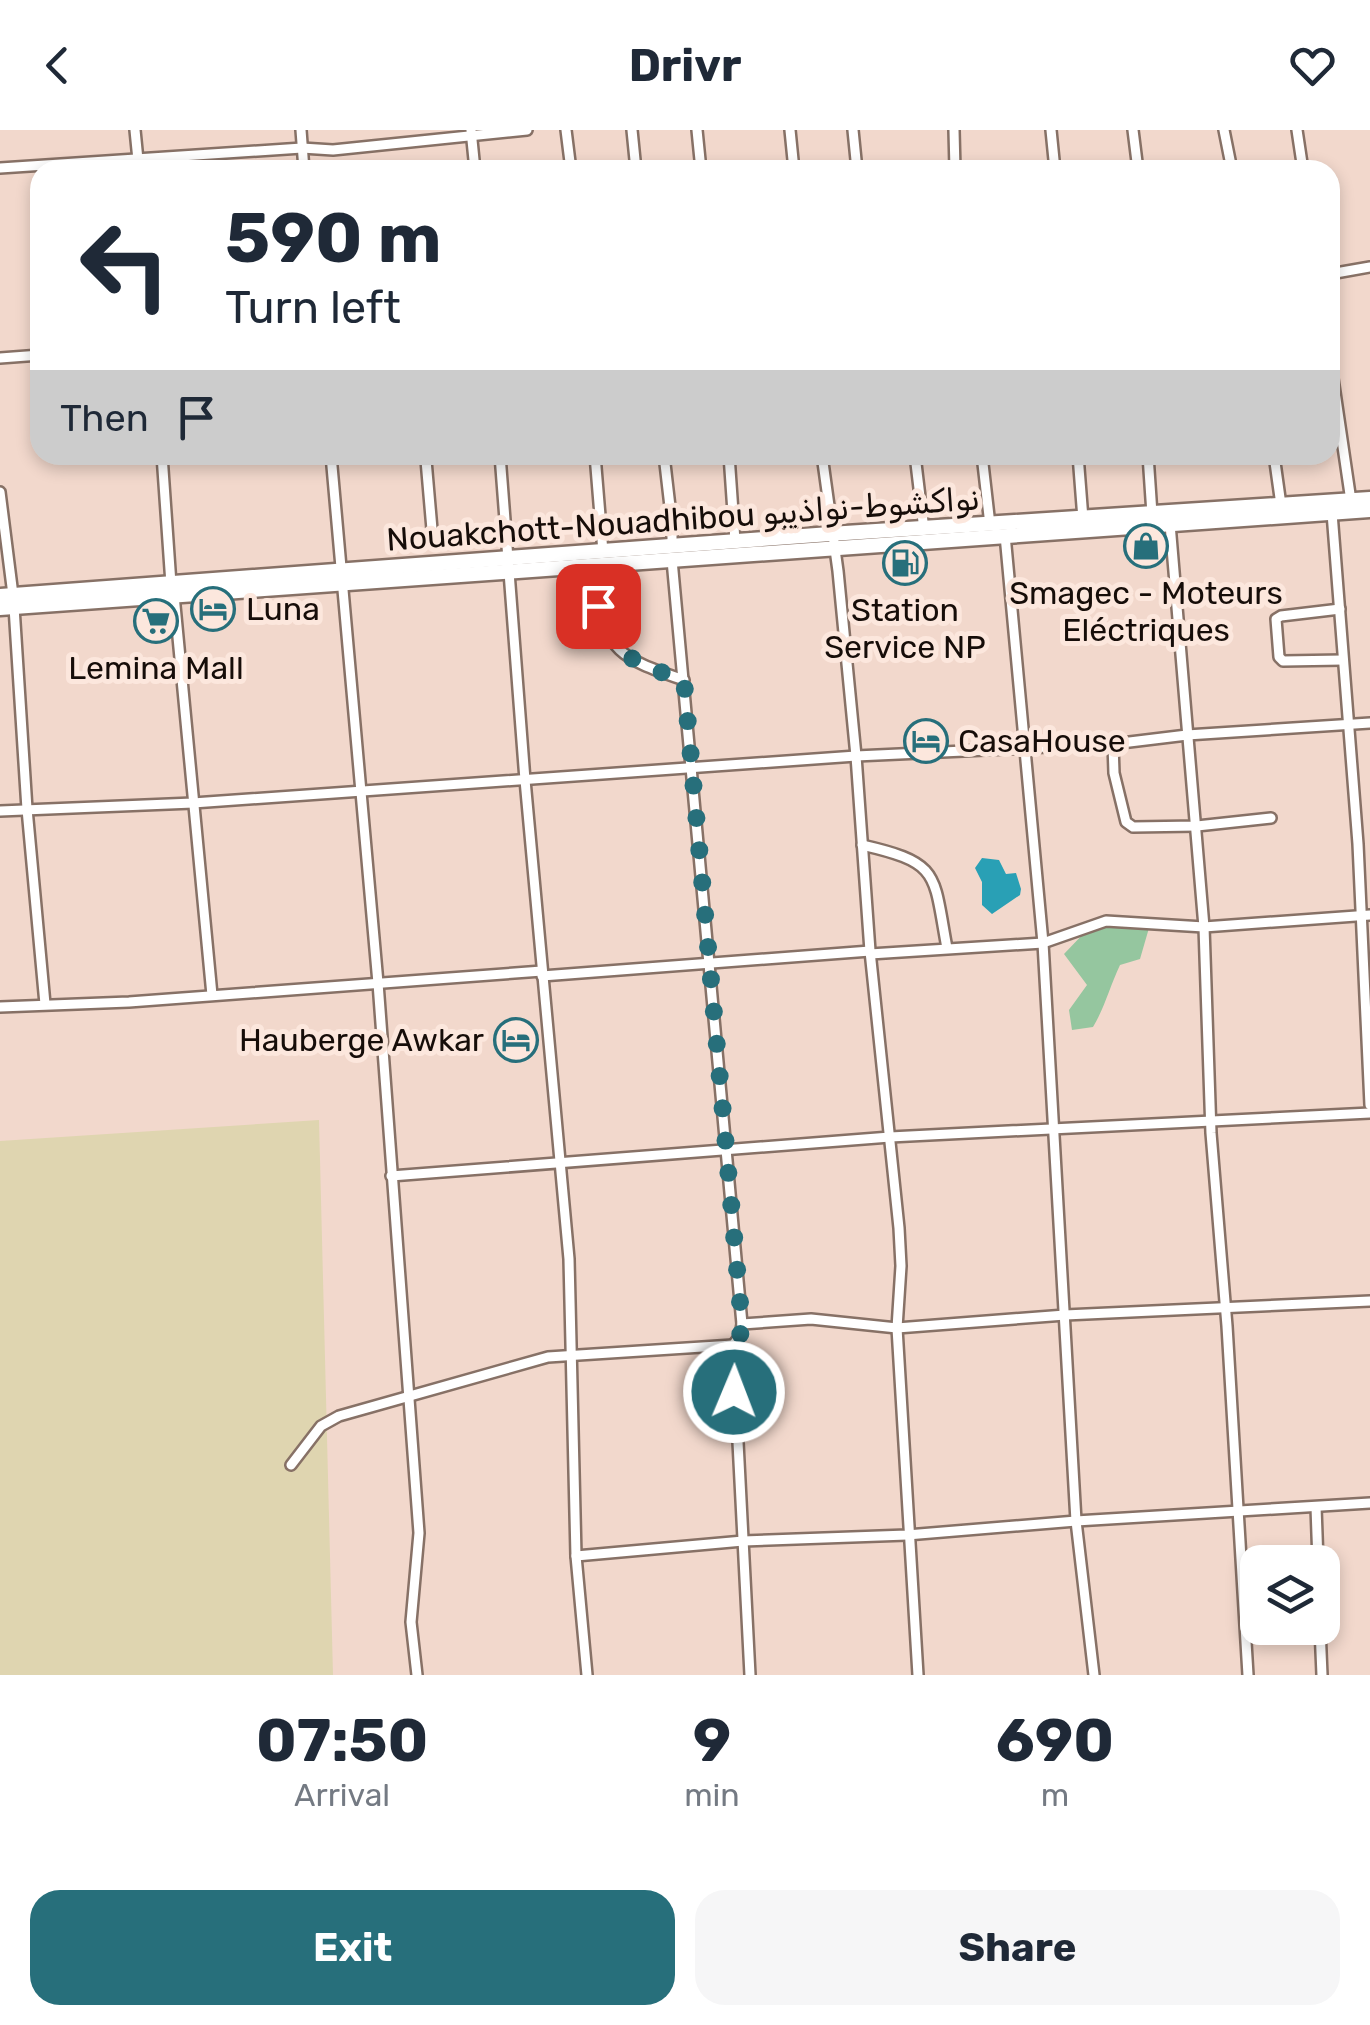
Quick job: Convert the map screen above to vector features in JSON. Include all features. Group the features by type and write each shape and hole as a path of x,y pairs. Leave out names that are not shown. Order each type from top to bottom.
{"highway":[{"name":"Nouakchott-Nouadhibou نواكشوط-نواذيبو","path":"7,601 1370,499"},
{"name":"Nouakchott-Nouadhibou نواكشوط-نواذيبو","path":"510,566 603,552 672,554 736,541 1005,535 1370,510"}],"street":[{"path":"135,130 138,160"},
{"path":"301,130 303,160"},
{"path":"179,160 302,148 333,150 527,130"},
{"path":"566,130 570,160"},
{"path":"632,130 635,160"},
{"path":"696,130 700,160"},
{"path":"790,130 793,160"},
{"path":"852,130 856,160"},
{"path":"954,130 956,160"},
{"path":"1050,130 1054,160"},
{"path":"1133,130 1137,160"},
{"path":"1224,130 1230,160"},
{"path":"1297,130 1302,160"},
{"path":"472,134 474,160"},
{"path":"0,168 30,167"},
{"path":"1340,272 1370,267"},
{"path":"0,358 30,356"},
{"path":"1340,431 1351,501"},
{"path":"163,465 212,995"},
{"path":"332,465 378,983 419,1534 411,1622 417,1675"},
{"path":"426,465 432,541"},
{"path":"501,465 569,1259 576,1556 587,1675"},
{"path":"597,465 603,552"},
{"path":"665,465 742,1324 733,1345 750,1675"},
{"path":"730,465 736,541"},
{"path":"823,465 856,756 870,952 902,1266 897,1328 918,1675"},
{"path":"916,465 924,530"},
{"path":"983,465 990,525"},
{"path":"1079,465 1082,519"},
{"path":"1149,465 1152,514"},
{"path":"1275,465 1281,505"},
{"path":"0,492 46,1004"},
{"path":"391,1176 890,1137 1370,1109 1366,916 1332,513"},
{"path":"1170,524 1204,927 1210,1120 1248,1675"},
{"path":"1005,535 1043,943 1076,1521 1094,1675"},
{"path":"594,586 602,627 618,648 638,664 684,680"},
{"path":"1340,609 1281,616 1276,627 1279,657 1283,661 1344,660"},
{"path":"0,811 193,804 856,756 1113,744 1370,722"},
{"path":"1113,744 1114,773 1126,822 1134,826 1197,826 1271,818"},
{"path":"862,845 903,854 918,861 928,872 938,897 947,948"},
{"path":"0,1007 1043,943 1106,921 1204,927 1366,916"},
{"path":"742,1324 811,1319 897,1328 1065,1315 1370,1301"},
{"path":"291,1464 321,1426 339,1416 524,1362 571,1353 733,1345"},
{"path":"576,1556 743,1541 908,1536 1076,1521 1370,1504"},
{"path":"1316,1507 1317,1545"},
{"path":"1321,1645 1322,1675"}],"green space":[{"path":"1107,923 1149,928 1140,959 1120,965 1093,1027 1072,1030 1069,1010 1087,985 1064,954 1086,931"}],"sand":[{"path":"319,1120 333,1675 0,1675 0,1141"}],"water":[{"path":"982,858 999,860 1006,874 1016,873 1021,889 1020,895 992,914 982,905 982,882 975,868"}],"place":[{"name":"Smagec - Moteurs Eléctriques","path":"1146,546"},
{"name":"Station Service NP","path":"905,563"},
{"name":"Luna","path":"213,609"},
{"name":"Lemina Mall","path":"156,621"},
{"name":"CasaHouse","path":"926,741"},
{"name":"Hauberge Awkar","path":"516,1040"}],"route":[{"path":"598,606 602,627 618,648 638,664 684,680 742,1324 738,1341 733,1345 734,1392"}]}
